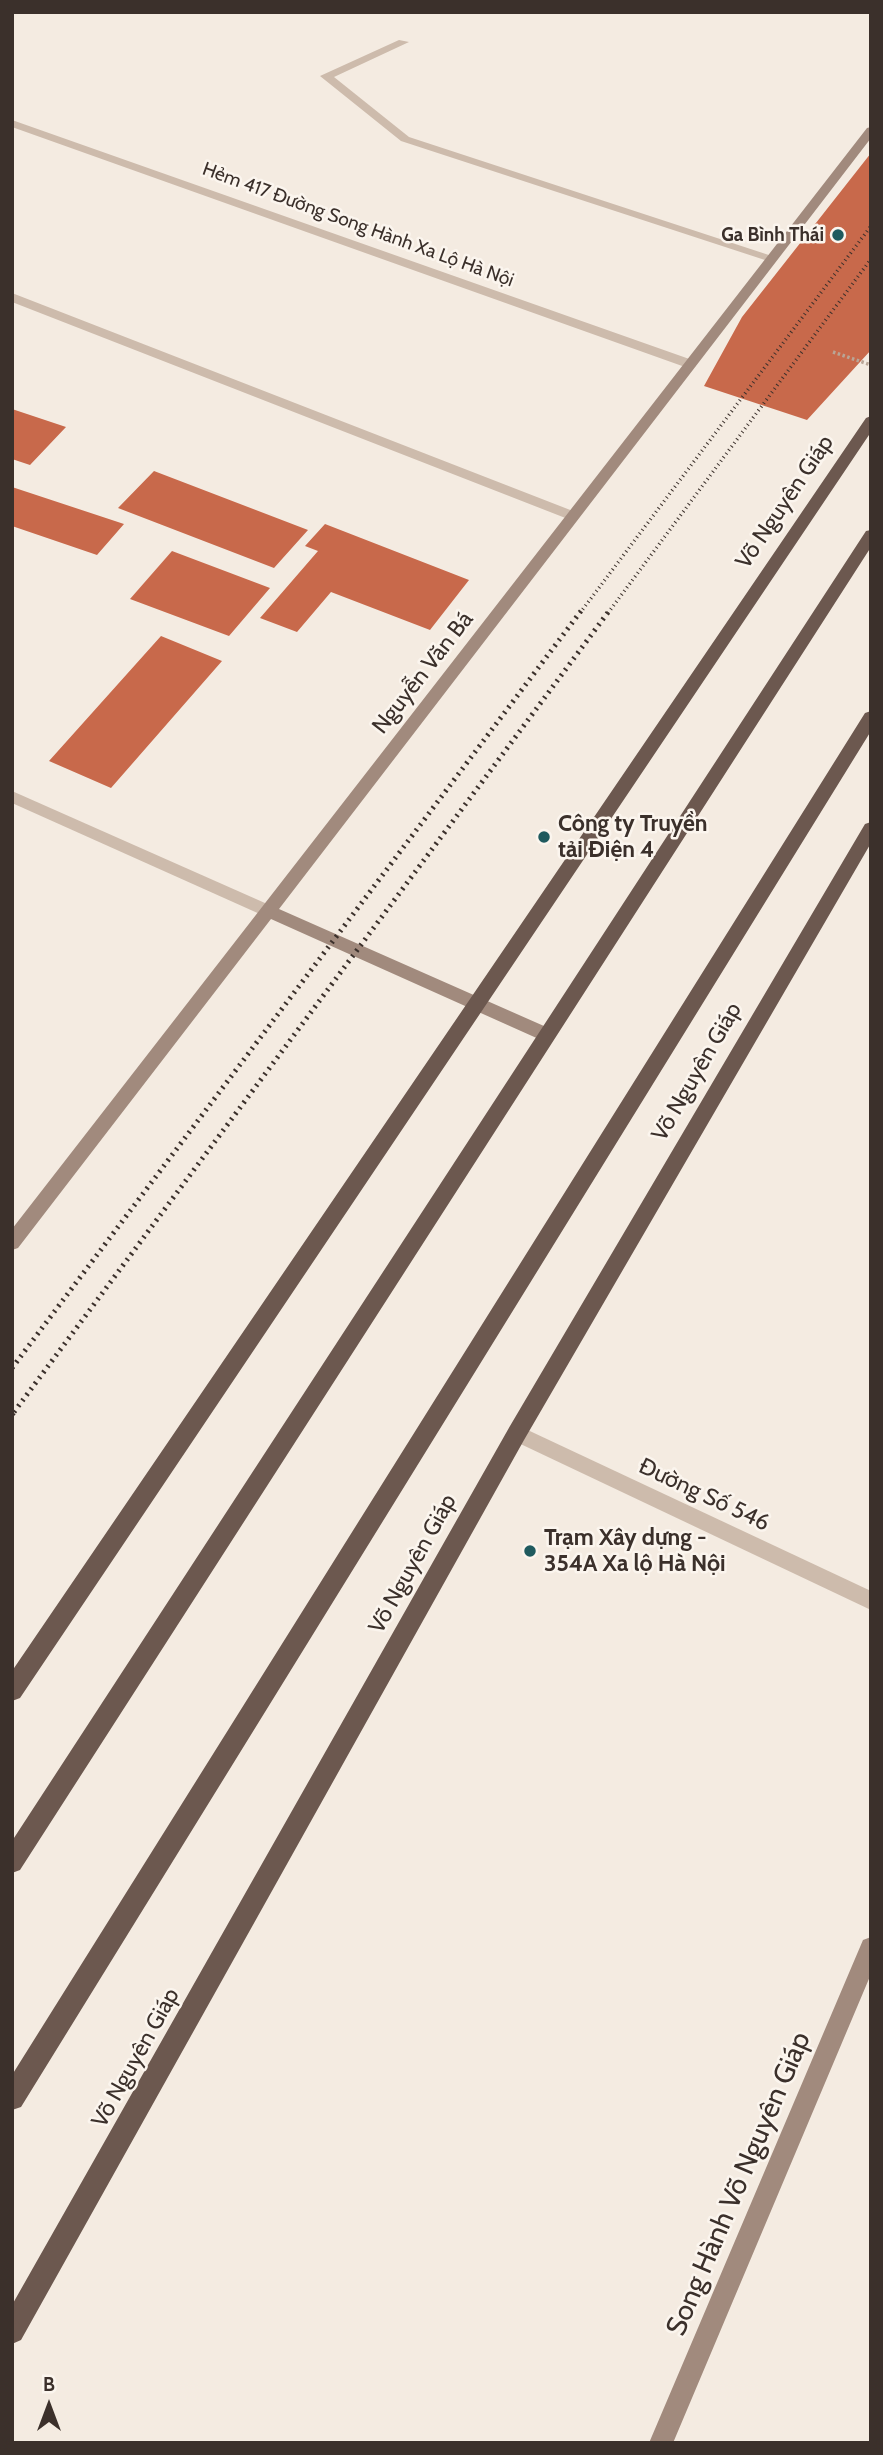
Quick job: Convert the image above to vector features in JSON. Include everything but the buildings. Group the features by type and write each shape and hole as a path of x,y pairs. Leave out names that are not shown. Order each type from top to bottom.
{"highway":[{"name":"Võ Nguyên Giáp","path":"12,1690 871,421"},
{"path":"12,1862 871,535"},
{"name":"Võ Nguyên Giáp","path":"12,2098 871,717"},
{"name":"Võ Nguyên Giáp","path":"12,2331 517,1433 871,828"}],"main road":[{"name":"Nguyễn Văn Bá","path":"12,1242 871,131"},
{"path":"268,911 547,1035"},
{"name":"Song Hành Võ Nguyên Giáp","path":"661,2443 871,1948"}],"street":[{"path":"403,42 326,76 405,139 772,258"},
{"name":"Hẻm 417 Đường Song Hành Xa Lộ Hà Nội","path":"12,123 690,364"},
{"path":"12,297 573,516"},
{"path":"12,797 268,911"},
{"name":"Đường Số 546","path":"517,1433 871,1601"}],"path":[{"path":"833,352 871,365"}],"railway":[{"path":"580,613 871,226"},
{"path":"608,613 871,259"},
{"path":"12,1368 581,611"},
{"path":"14,1412 609,611"},
{"path":"12,1414 15,1410"}],"place":[{"name":"Ga Bình Thái","path":"838,235"},
{"name":"Công ty Truyền tải Điện 4","path":"544,837"},
{"name":"Trạm Xây dựng - 354A Xa lộ Hà Nội","path":"530,1551"}]}
